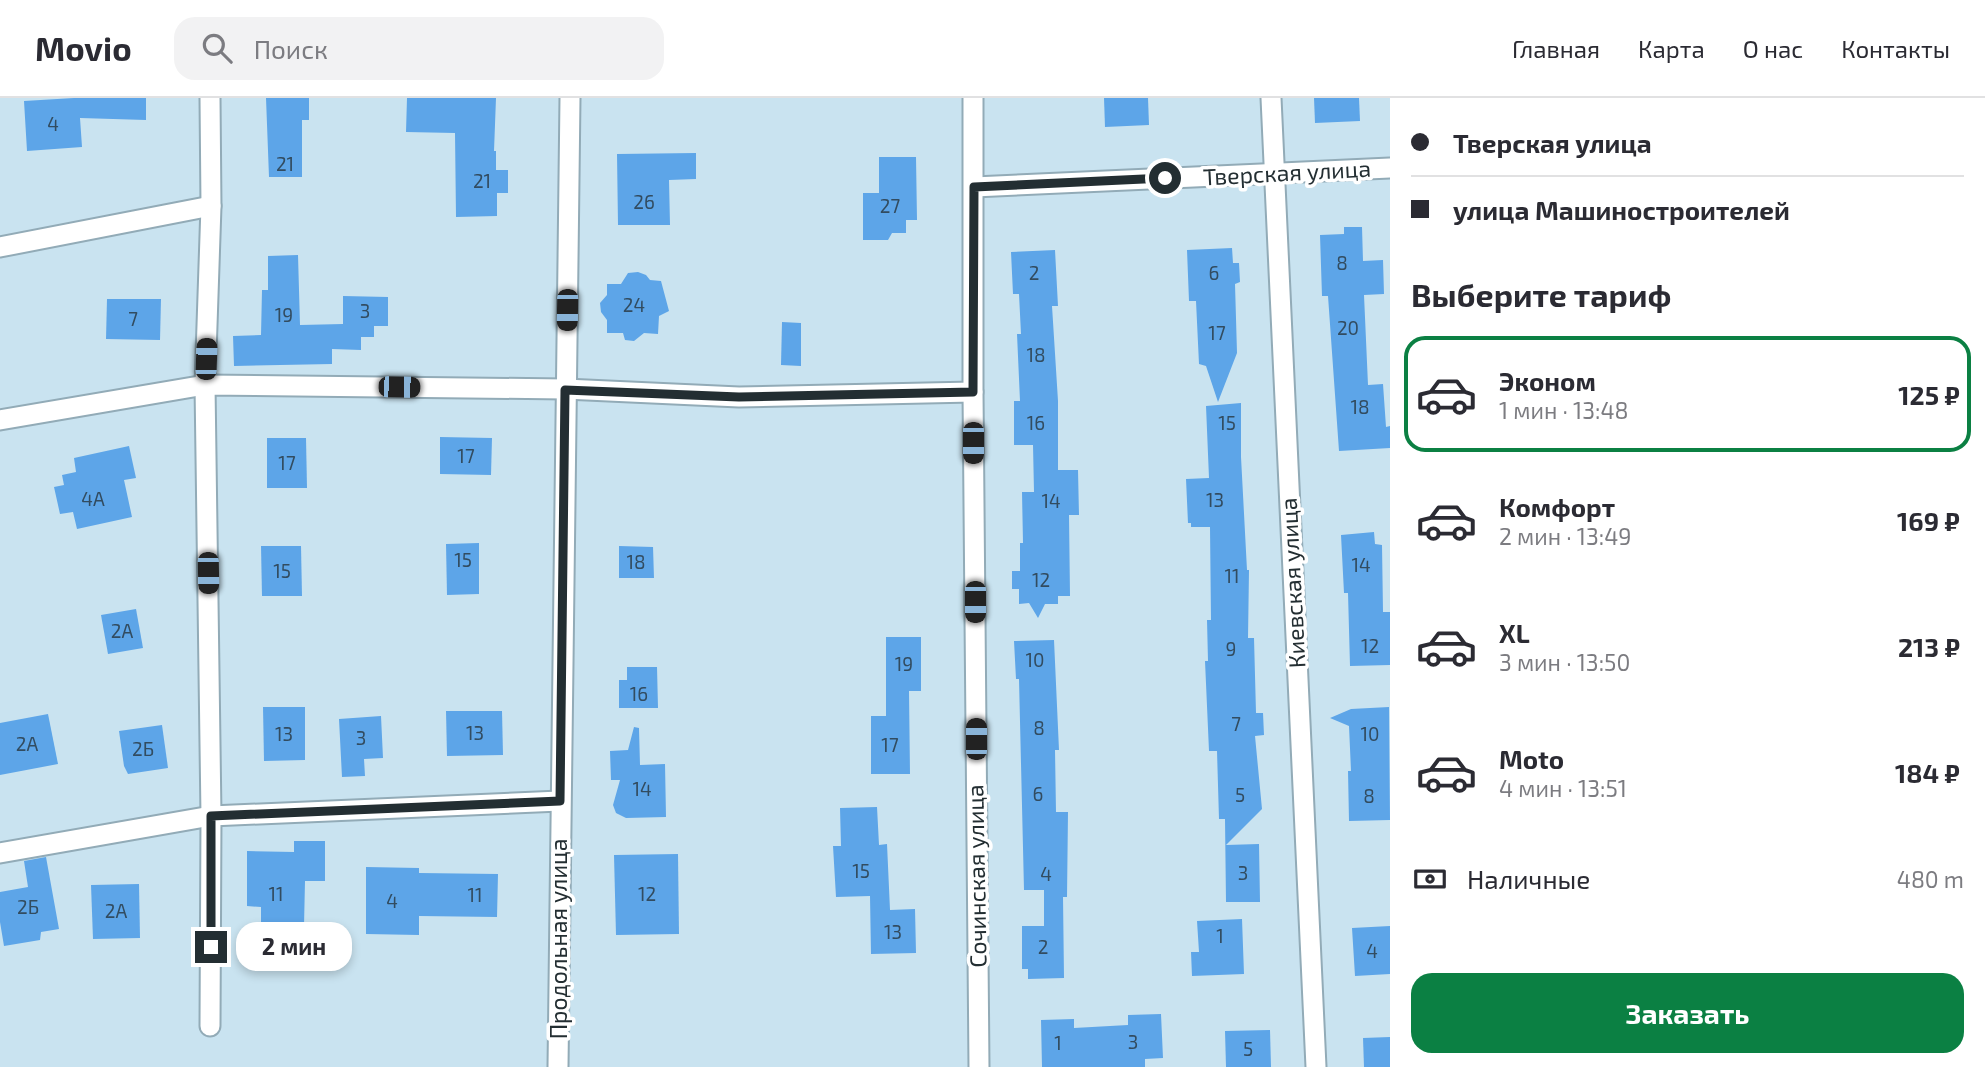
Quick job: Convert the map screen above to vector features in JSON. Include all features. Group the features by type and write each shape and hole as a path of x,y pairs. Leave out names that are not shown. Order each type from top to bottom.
{"street":[{"path":"210,98 211,206 205,384 211,816 210,1026"},
{"name":"Продольная улица","path":"558,1067 570,98"},
{"name":"Сочинская улица","path":"973,98 979,1067"},
{"name":"Киевская улица","path":"1271,98 1316,1067"},
{"name":"Тверская улица","path":"974,187 1390,168"},
{"path":"0,247 211,206"},
{"path":"0,420 205,384 565,390 739,397 973,392"},
{"path":"0,853 211,816 560,801"}],"building":[{"path":"146,98 146,120 80,118 82,147 27,151 24,101"},
{"path":"266,98 309,98 309,120 302,120 302,177 269,177"},
{"path":"407,98 496,98 496,170 508,170 508,193 497,193 497,216 456,217 455,133 406,132"},
{"path":"1104,98 1148,98 1149,125 1105,127"},
{"path":"1314,98 1359,98 1360,121 1315,123"},
{"path":"696,153 696,179 669,180 670,225 618,225 617,154"},
{"path":"879,157 916,157 917,220 906,220 906,233 892,233 888,240 863,240 863,193 879,193"},
{"path":"1344,227 1362,227 1363,261 1383,260 1384,294 1364,295 1368,385 1383,384 1386,427 1390,426 1390,448 1339,451 1328,296 1322,296 1320,235 1344,234"},
{"path":"1232,248 1233,263 1239,263 1240,282 1235,284 1237,353 1218,402 1206,366 1199,364 1196,301 1189,301 1187,250"},
{"path":"1055,250 1058,306 1052,306 1058,401 1058,470 1078,470 1079,515 1069,515 1070,596 1058,596 1058,604 1045,604 1038,618 1029,603 1019,604 1019,589 1012,589 1012,571 1020,571 1020,543 1023,543 1022,492 1034,492 1033,445 1014,445 1014,401 1020,401 1017,334 1021,334 1019,294 1013,294 1011,252"},
{"path":"298,255 300,325 343,324 343,296 388,297 388,326 374,326 374,337 361,337 361,350 332,349 332,364 234,366 233,336 261,335 262,290 268,290 268,256"},
{"path":"638,272 650,280 661,281 669,311 659,316 658,334 644,333 634,341 625,340 623,333 607,333 607,320 601,312 600,303 607,295 607,284 621,284 628,273"},
{"path":"107,299 161,299 160,340 106,339"},
{"path":"782,322 801,323 801,366 781,365"},
{"path":"1241,403 1241,457 1249,570 1248,638 1254,638 1256,713 1263,713 1264,735 1255,736 1262,809 1226,845 1259,844 1260,902 1226,902 1225,819 1219,819 1217,751 1209,751 1205,661 1208,661 1207,620 1211,620 1210,527 1191,527 1191,523 1188,523 1186,479 1209,478 1206,406"},
{"path":"440,437 492,438 491,475 440,474"},
{"path":"267,438 306,438 307,488 267,488"},
{"path":"129,446 136,478 124,480 132,517 77,529 73,512 60,514 54,487 64,485 62,475 76,472 74,458"},
{"path":"1374,532 1375,544 1382,545 1383,612 1390,612 1390,665 1350,666 1348,593 1344,593 1341,535"},
{"path":"479,543 479,594 447,595 446,544"},
{"path":"261,546 301,546 302,596 262,596"},
{"path":"619,546 653,547 654,578 619,578"},
{"path":"136,609 143,648 108,654 101,615"},
{"path":"886,637 921,637 921,691 909,691 910,774 871,774 871,716 886,716"},
{"path":"1054,640 1059,750 1055,750 1056,812 1068,812 1067,897 1063,897 1064,978 1028,979 1028,969 1022,969 1022,926 1044,926 1044,890 1024,890 1019,679 1016,679 1014,641"},
{"path":"627,667 657,667 658,708 619,708 619,680 627,680"},
{"path":"263,707 305,707 305,760 264,761"},
{"path":"1389,707 1390,820 1349,821 1349,726 1330,718 1351,709"},
{"path":"446,711 502,711 503,755 447,756"},
{"path":"48,714 58,764 0,775 0,723"},
{"path":"381,716 383,758 364,759 365,776 342,777 339,719"},
{"path":"162,725 168,768 128,774 124,766 119,731"},
{"path":"634,727 639,728 640,765 665,764 666,817 626,818 616,813 613,805 620,780 611,780 610,751 628,750"},
{"path":"877,807 879,845 887,844 890,910 915,909 916,953 871,954 870,896 836,897 833,846 841,846 840,808"},
{"path":"294,841 325,841 325,881 305,881 304,926 261,926 261,907 247,906 247,851 294,852"},
{"path":"678,854 679,934 616,935 614,855"},
{"path":"46,857 59,929 41,932 40,940 4,946 0,922 0,892 28,887 24,861"},
{"path":"366,867 419,868 419,873 498,874 497,917 419,916 419,935 366,934"},
{"path":"139,884 140,938 93,939 91,885"},
{"path":"1242,919 1244,974 1192,976 1191,952 1199,952 1197,921"},
{"path":"1390,926 1390,974 1355,976 1352,928"},
{"path":"1161,1014 1163,1058 1145,1059 1145,1067 1042,1067 1041,1020 1074,1019 1074,1028 1128,1025 1128,1015"},
{"path":"1270,1030 1271,1067 1226,1067 1225,1031"},
{"path":"1390,1037 1390,1067 1364,1067 1363,1038"}],"route":[{"path":"211,947 211,816 560,801 565,390 739,397 973,392 974,187 1165,178"}]}
